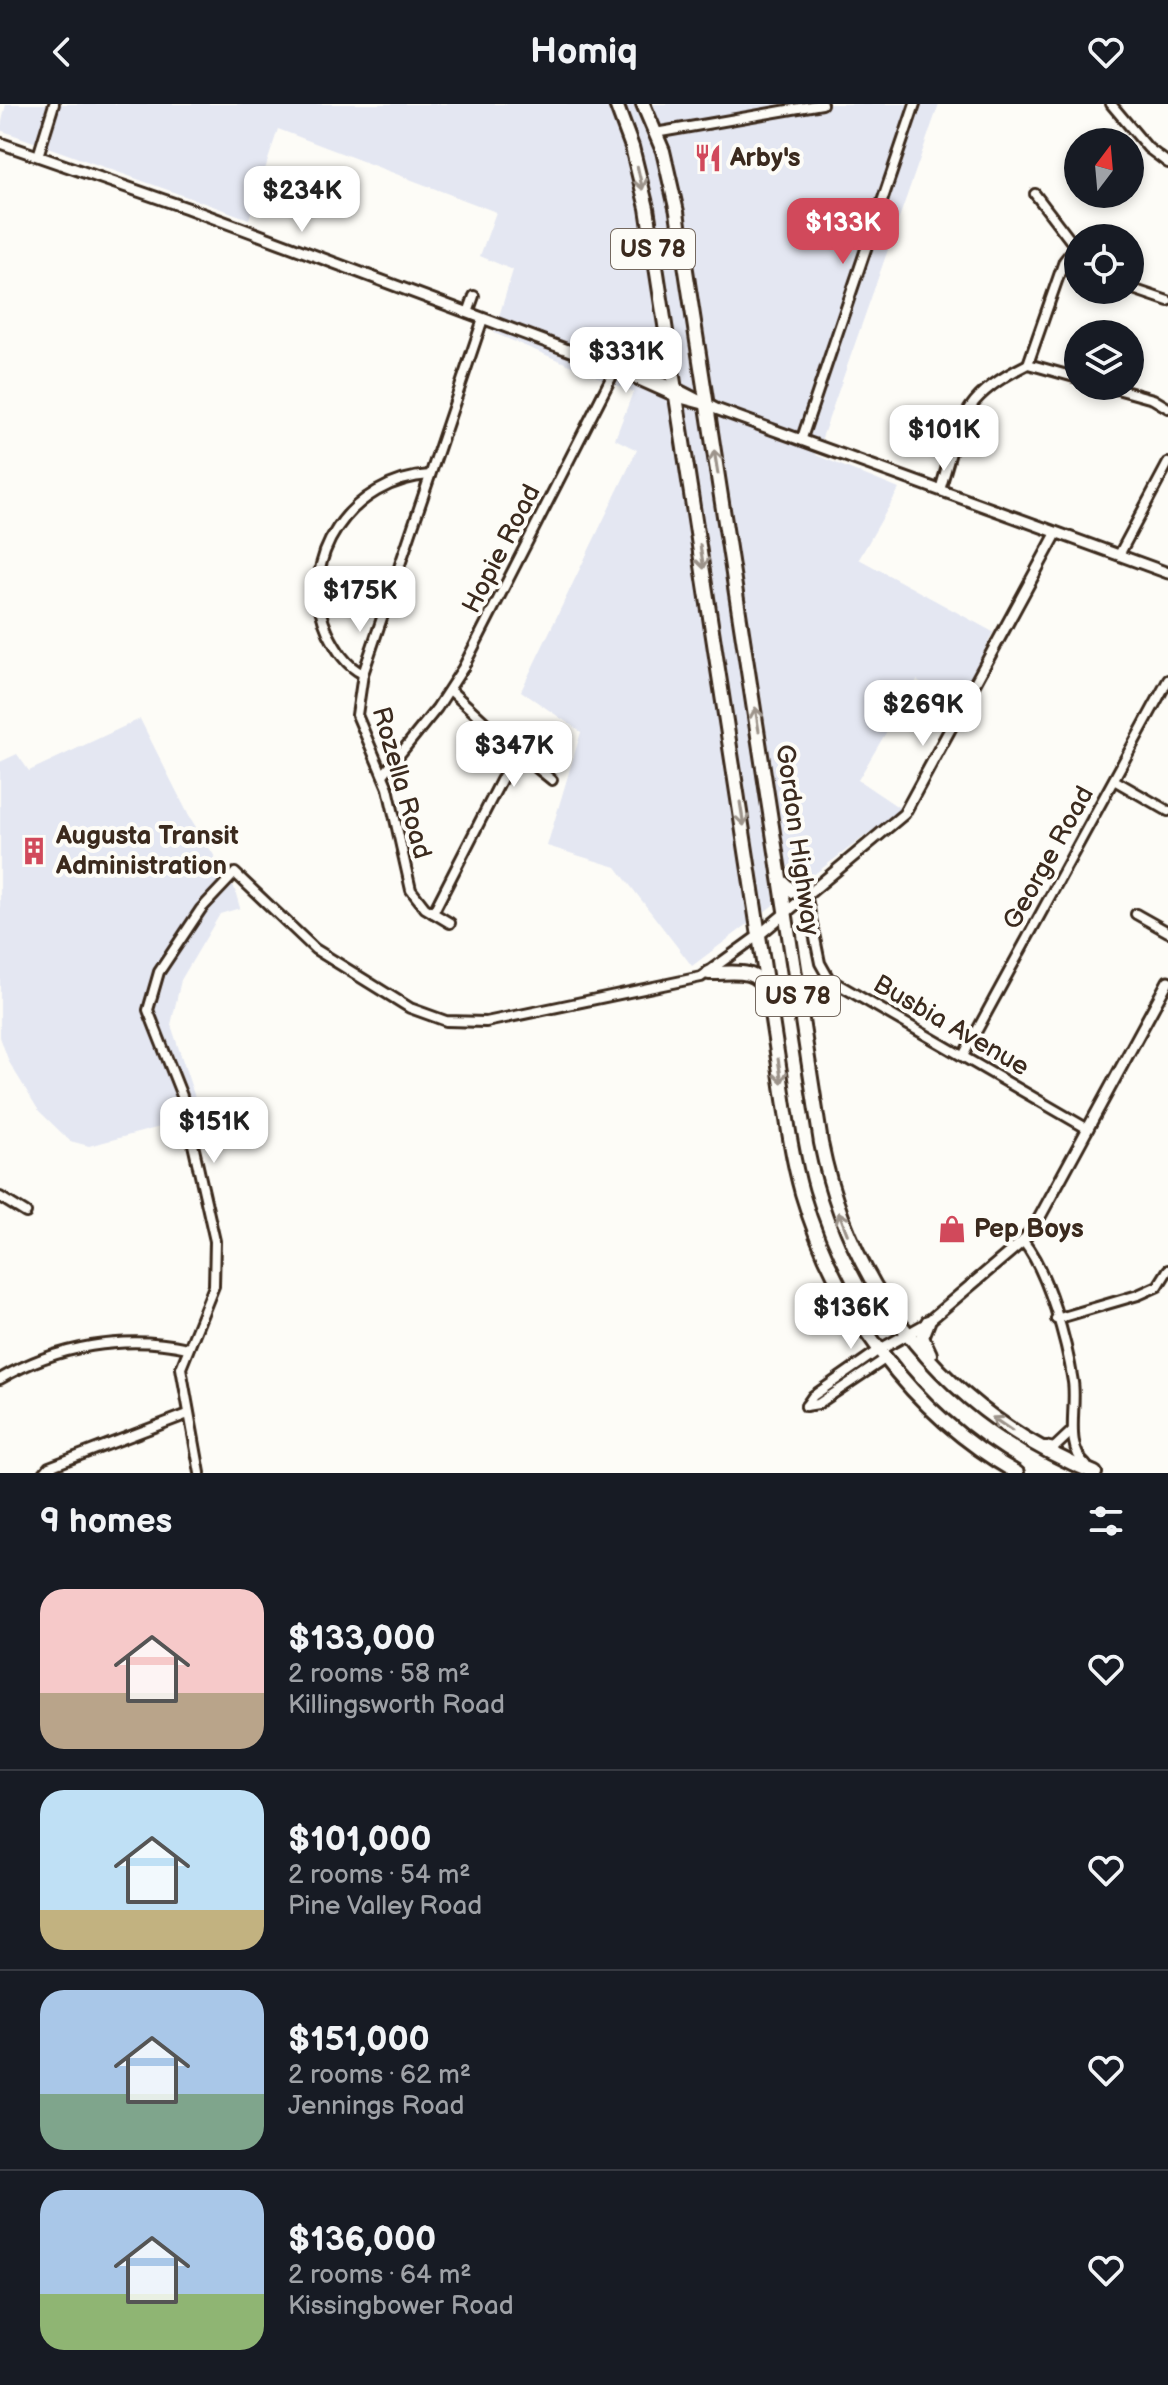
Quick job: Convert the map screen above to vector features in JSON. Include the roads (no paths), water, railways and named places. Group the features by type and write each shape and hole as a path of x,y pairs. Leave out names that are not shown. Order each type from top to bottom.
{"highway":[{"name":"Gordon Highway","path":"616,104 644,192 768,997 803,1196 835,1277 882,1355 943,1421 1017,1473"},
{"name":"Gordon Highway","path":"643,104 673,187 821,1143 836,1203 872,1283 908,1336 968,1399 1030,1442 1096,1473"},
{"path":"781,881 792,891 806,894"},
{"path":"709,973 752,974 762,981 768,997"},
{"path":"928,1322 922,1337 927,1351 968,1399"}],"street":[{"path":"38,156 54,104"},
{"path":"655,133 822,104"},
{"path":"802,438 915,104"},
{"path":"1111,104 1148,148 1168,163"},
{"path":"0,143 592,359 614,372 676,392"},
{"path":"1035,194 1064,232"},
{"path":"1028,364 1064,261"},
{"path":"1144,293 1168,301"},
{"path":"468,313 474,296"},
{"name":"Rozella Road","path":"450,923 433,913 411,890 383,775 357,715 363,674 483,319"},
{"path":"592,359 607,361 707,405 1168,573"},
{"path":"940,490 959,427 974,399 994,381 1028,364 1064,374"},
{"name":"Hopie Road","path":"383,775 450,690 614,372"},
{"path":"1144,397 1168,408"},
{"path":"1119,555 1168,463"},
{"path":"363,674 336,648 320,610 319,581 327,544 347,513 370,493 400,480 430,475"},
{"path":"200,1473 181,1368 214,1286 215,1241 182,1096 148,1010 159,972 201,909 235,873 315,949 410,1008 446,1021 486,1022 709,973 904,814 1056,534"},
{"name":"George Road","path":"963,1056 1168,680"},
{"path":"450,690 552,780"},
{"path":"433,913 516,751"},
{"path":"1114,780 1168,811"},
{"name":"Busbia Avenue","path":"806,894 820,963 829,979 1088,1129"},
{"path":"1136,914 1168,932"},
{"path":"816,1400 928,1322 1023,1241 1168,981"},
{"path":"0,1197 26,1213"},
{"path":"1023,1241 1036,1257 1073,1380 1075,1449 1082,1463 1096,1473"},
{"path":"1056,1319 1138,1295 1158,1286 1168,1270"},
{"path":"0,1379 33,1362 80,1348 131,1342 188,1348"},
{"path":"44,1473 49,1467 188,1414"},
{"path":"1030,1442 1054,1448 1073,1430"}],"place":[{"name":"Arby's","path":"708,158"},
{"name":"Augusta Transit Administration","path":"34,851"},
{"name":"Pep Boys","path":"952,1229"}]}
